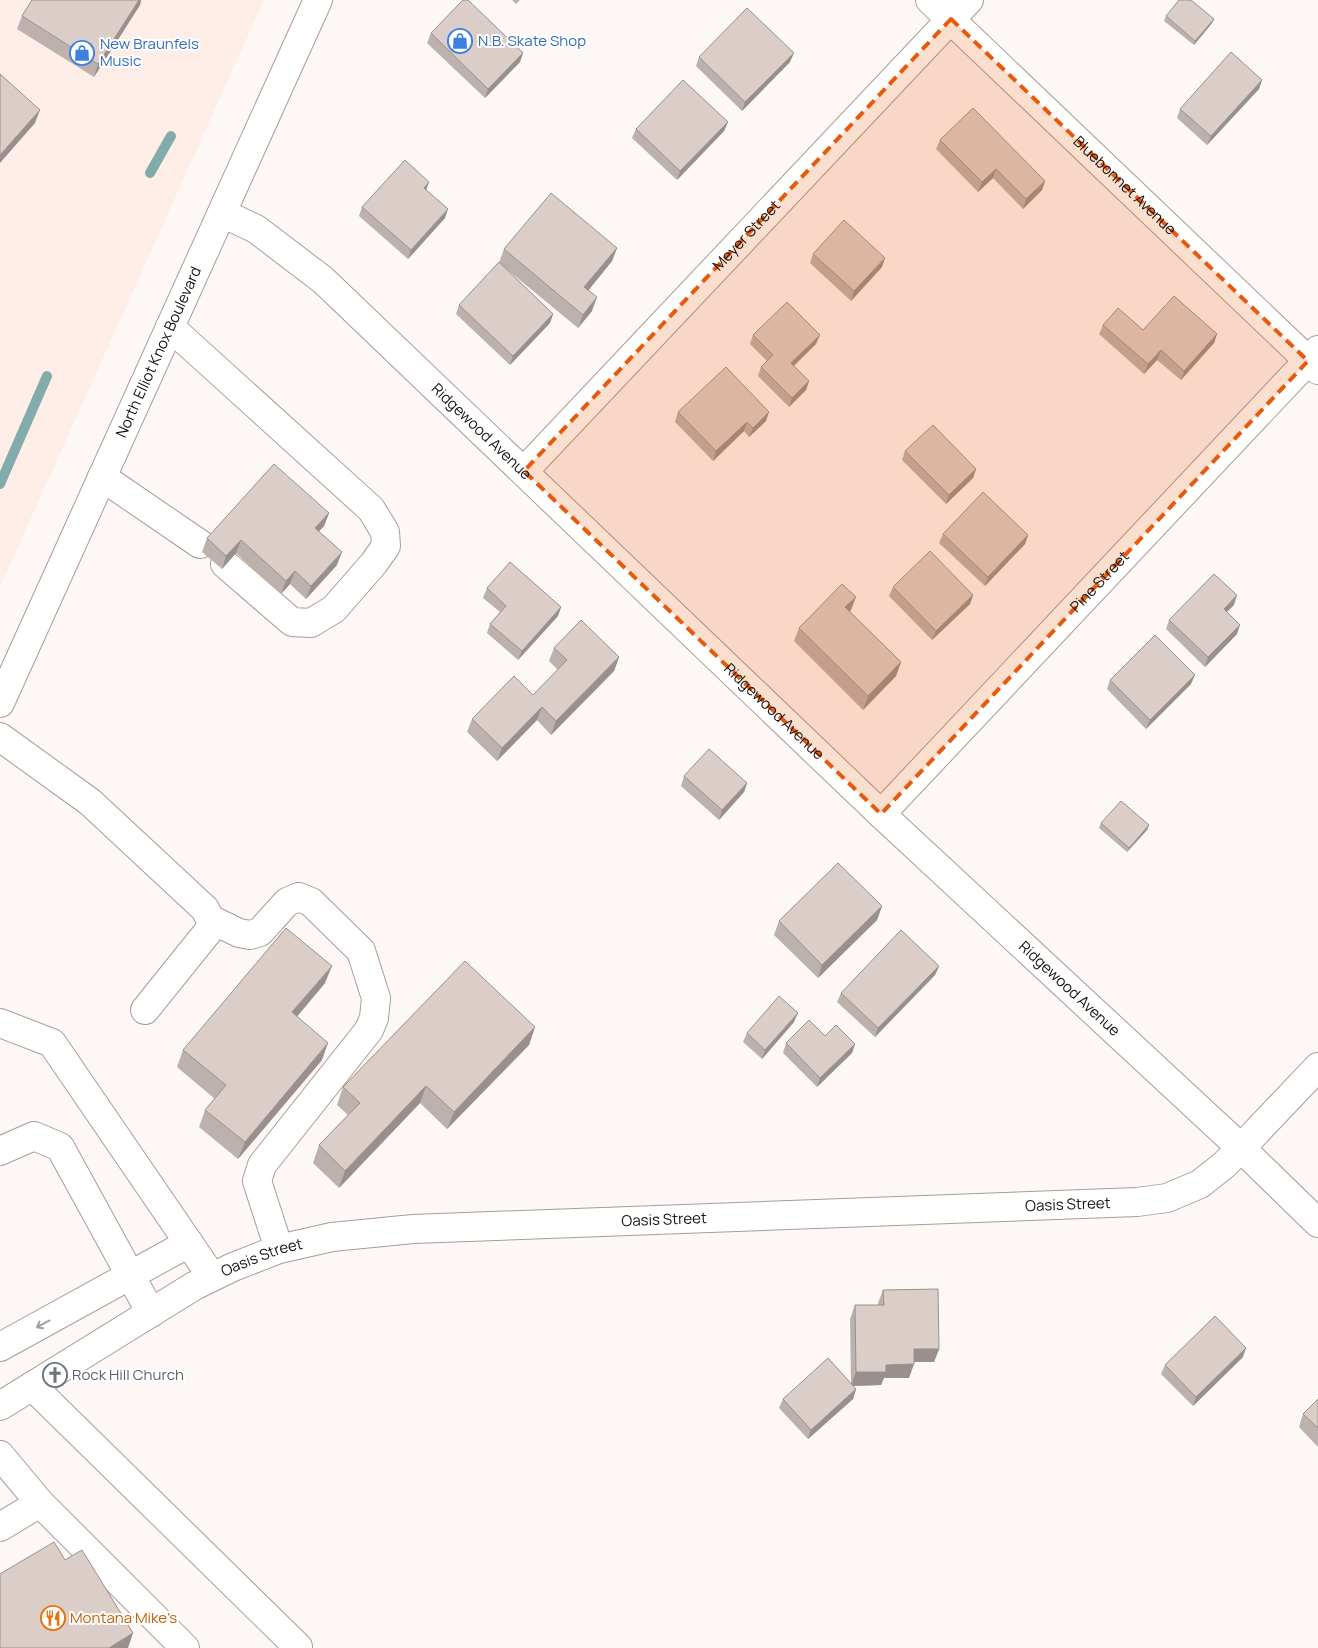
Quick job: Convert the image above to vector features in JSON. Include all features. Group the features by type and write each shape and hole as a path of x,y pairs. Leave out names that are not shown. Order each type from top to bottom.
{"street":[{"name":"North Elliot Knox Boulevard","path":"0,703 318,0"},
{"name":"Bluebonnet Avenue","path":"930,0 1315,360"},
{"name":"Meyer Street","path":"524,472 969,0"},
{"name":"Ridgewood Avenue","path":"222,212 256,229 323,280 881,814 1241,1148 1318,1223"},
{"path":"170,327 371,509 385,532 386,546 374,563 334,609 311,623 292,622 225,564"},
{"name":"Pine Street","path":"881,814 1315,360"},
{"path":"102,477 200,544"},
{"path":"0,738 90,802 205,910 210,918 211,928 145,1010"},
{"path":"210,918 238,933 250,935 260,932 287,902 299,898 311,902 361,951 376,998 374,1018 369,1030 262,1166 257,1182 280,1249"},
{"path":"0,1023 52,1043 212,1277"},
{"name":"Oasis Street","path":"0,1406 194,1286 233,1267 280,1249 332,1237 413,1229 1137,1202 1168,1198 1200,1184 1224,1165 1318,1066"},
{"path":"0,1151 34,1136 60,1147 152,1312"},
{"path":"0,1347 189,1243"},
{"path":"32,1386 298,1647"},
{"path":"0,1455 40,1503 185,1648"},
{"path":"0,1527 40,1503"}],"highlighted area":[{"path":"951,19 1308,361 881,814 524,471"}],"shaded area":[{"path":"0,0 264,0 0,587"}],"building":[{"name":"New Braunfels Music","path":"32,0 139,0 98,64 22,16"},
{"path":"463,0 468,0 523,53 488,89 431,33"},
{"path":"1179,0 1191,0 1214,19 1195,41 1166,16"},
{"path":"747,8 794,53 745,102 699,57"},
{"path":"1231,52 1262,80 1211,136 1180,109"},
{"path":"0,74 40,110 0,155"},
{"path":"683,80 728,122 680,171 636,129"},
{"path":"973,108 1045,181 1026,199 996,169 982,182 940,140"},
{"path":"405,160 429,182 424,188 448,209 411,250 362,207"},
{"path":"551,193 617,248 584,287 597,297 583,315 504,249"},
{"path":"844,220 885,258 854,291 813,254"},
{"path":"499,262 553,314 513,356 459,305"},
{"path":"1174,296 1217,334 1184,371 1161,350 1148,364 1103,325 1118,308 1143,330"},
{"path":"787,302 820,335 791,363 809,381 792,398 761,367 773,355 753,335"},
{"path":"726,367 769,412 753,428 747,422 716,451 678,412"},
{"path":"933,425 976,469 949,495 905,451"},
{"path":"274,464 329,513 315,528 342,552 311,586 295,571 286,581 241,540 226,556 207,538"},
{"path":"983,492 1028,535 988,577 943,534"},
{"path":"930,551 973,595 936,631 893,587"},
{"path":"510,562 561,607 522,651 490,624 506,606 487,588"},
{"path":"1214,574 1237,595 1224,609 1240,625 1208,657 1169,620"},
{"path":"842,584 856,597 845,607 901,662 868,696 799,628"},
{"path":"581,620 619,657 556,721 542,707 502,748 472,719 514,676 533,695 567,660 554,648"},
{"path":"1155,635 1195,675 1150,720 1110,680"},
{"path":"709,749 747,783 722,810 684,776"},
{"path":"1121,801 1149,825 1129,848 1101,823"},
{"path":"838,863 882,906 822,965 779,921"},
{"path":"286,928 332,966 292,1012 328,1043 245,1142 205,1110 226,1085 183,1050"},
{"path":"901,930 939,966 878,1028 841,993"},
{"path":"465,961 535,1027 454,1112 426,1086 345,1171 319,1145 360,1103 343,1087"},
{"path":"779,996 798,1013 765,1050 747,1033"},
{"path":"809,1020 825,1036 836,1025 855,1044 820,1078 786,1043"},
{"path":"938,1289 939,1349 914,1349 914,1364 886,1365 886,1372 856,1372 855,1305 884,1305 883,1290"},
{"path":"1215,1316 1246,1348 1196,1397 1165,1365"},
{"path":"828,1358 856,1389 811,1430 783,1399"},
{"path":"1318,1399 1318,1428 1303,1414"},
{"name":"Montana Mike's","path":"54,1542 65,1560 82,1550 133,1633 109,1648 0,1648 0,1574"}],"waterway":[{"path":"150,173 171,136"},
{"path":"0,484 47,376"}],"place":[{"name":"N.B. Skate Shop","path":"460,41"},
{"name":"New Braunfels Music","path":"82,53"},
{"name":"Rock Hill Church","path":"55,1375"},
{"name":"Montana Mike's","path":"53,1618"}]}
